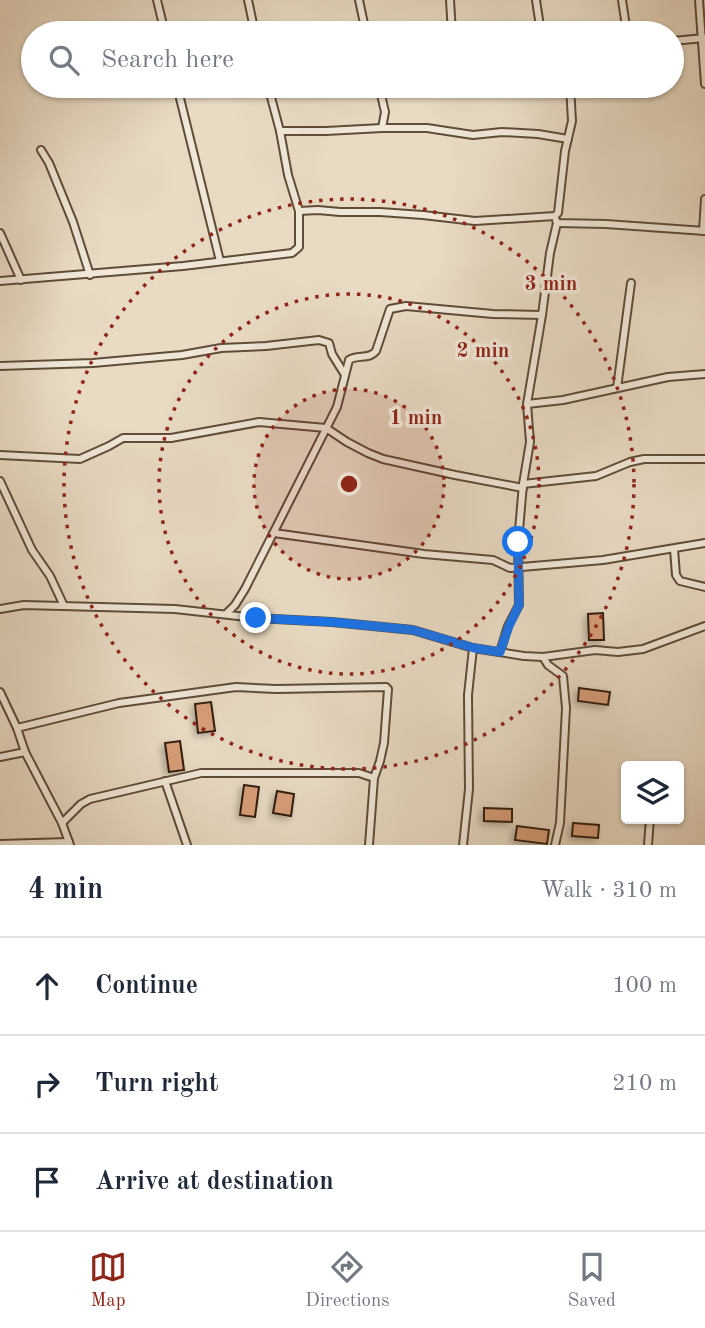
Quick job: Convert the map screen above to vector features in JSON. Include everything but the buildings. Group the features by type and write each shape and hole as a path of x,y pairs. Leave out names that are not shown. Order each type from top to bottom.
{"street":[{"path":"157,0 162,21"},
{"path":"248,0 252,21"},
{"path":"359,0 363,21"},
{"path":"450,0 451,21"},
{"path":"536,0 539,21"},
{"path":"621,0 625,21"},
{"path":"699,0 705,84"},
{"path":"684,40 703,38"},
{"path":"180,98 220,261"},
{"path":"0,281 90,275 292,253 299,247 299,211 271,98"},
{"path":"381,98 384,112 382,128"},
{"path":"500,652 519,605 518,542 530,442 527,404 572,121 571,98"},
{"path":"280,131 427,128 473,135 502,132 568,139"},
{"path":"41,150 74,222 90,275"},
{"path":"299,211 402,214 474,221 555,219 704,231 705,199"},
{"path":"0,233 22,280"},
{"path":"617,388 631,283"},
{"path":"226,614 245,589 337,407 349,360 372,355 376,351 388,312 393,308 406,306 493,314 542,315"},
{"path":"0,366 93,363 319,340 329,343 332,354 345,375"},
{"path":"527,404 563,400 668,377 705,374"},
{"path":"0,455 80,459 123,438 171,438 259,422 326,428 347,442 383,459 523,486 596,476 644,459 705,459"},
{"path":"0,481 32,550 50,576 64,606"},
{"path":"274,533 493,561 510,568 603,560 705,543"},
{"path":"674,549 676,575 680,581 705,587"},
{"path":"0,609 24,605 174,609 256,618 332,622 413,630 474,648 542,657 595,650 618,652 643,649 705,626"},
{"path":"463,845 468,789 468,695 474,648"},
{"path":"542,657 563,676 566,708 560,823 555,845"},
{"path":"17,728 119,703 236,687 386,687 388,690 384,743 374,778 369,845"},
{"path":"0,692 25,752 62,823 69,844 0,844"},
{"path":"0,757 25,752"},
{"path":"62,823 90,799 201,773 359,773 374,778"},
{"path":"165,781 187,845"},
{"path":"648,845 650,824"}],"route":[{"path":"256,618 413,630 474,648 500,652 519,605 518,542"}]}
